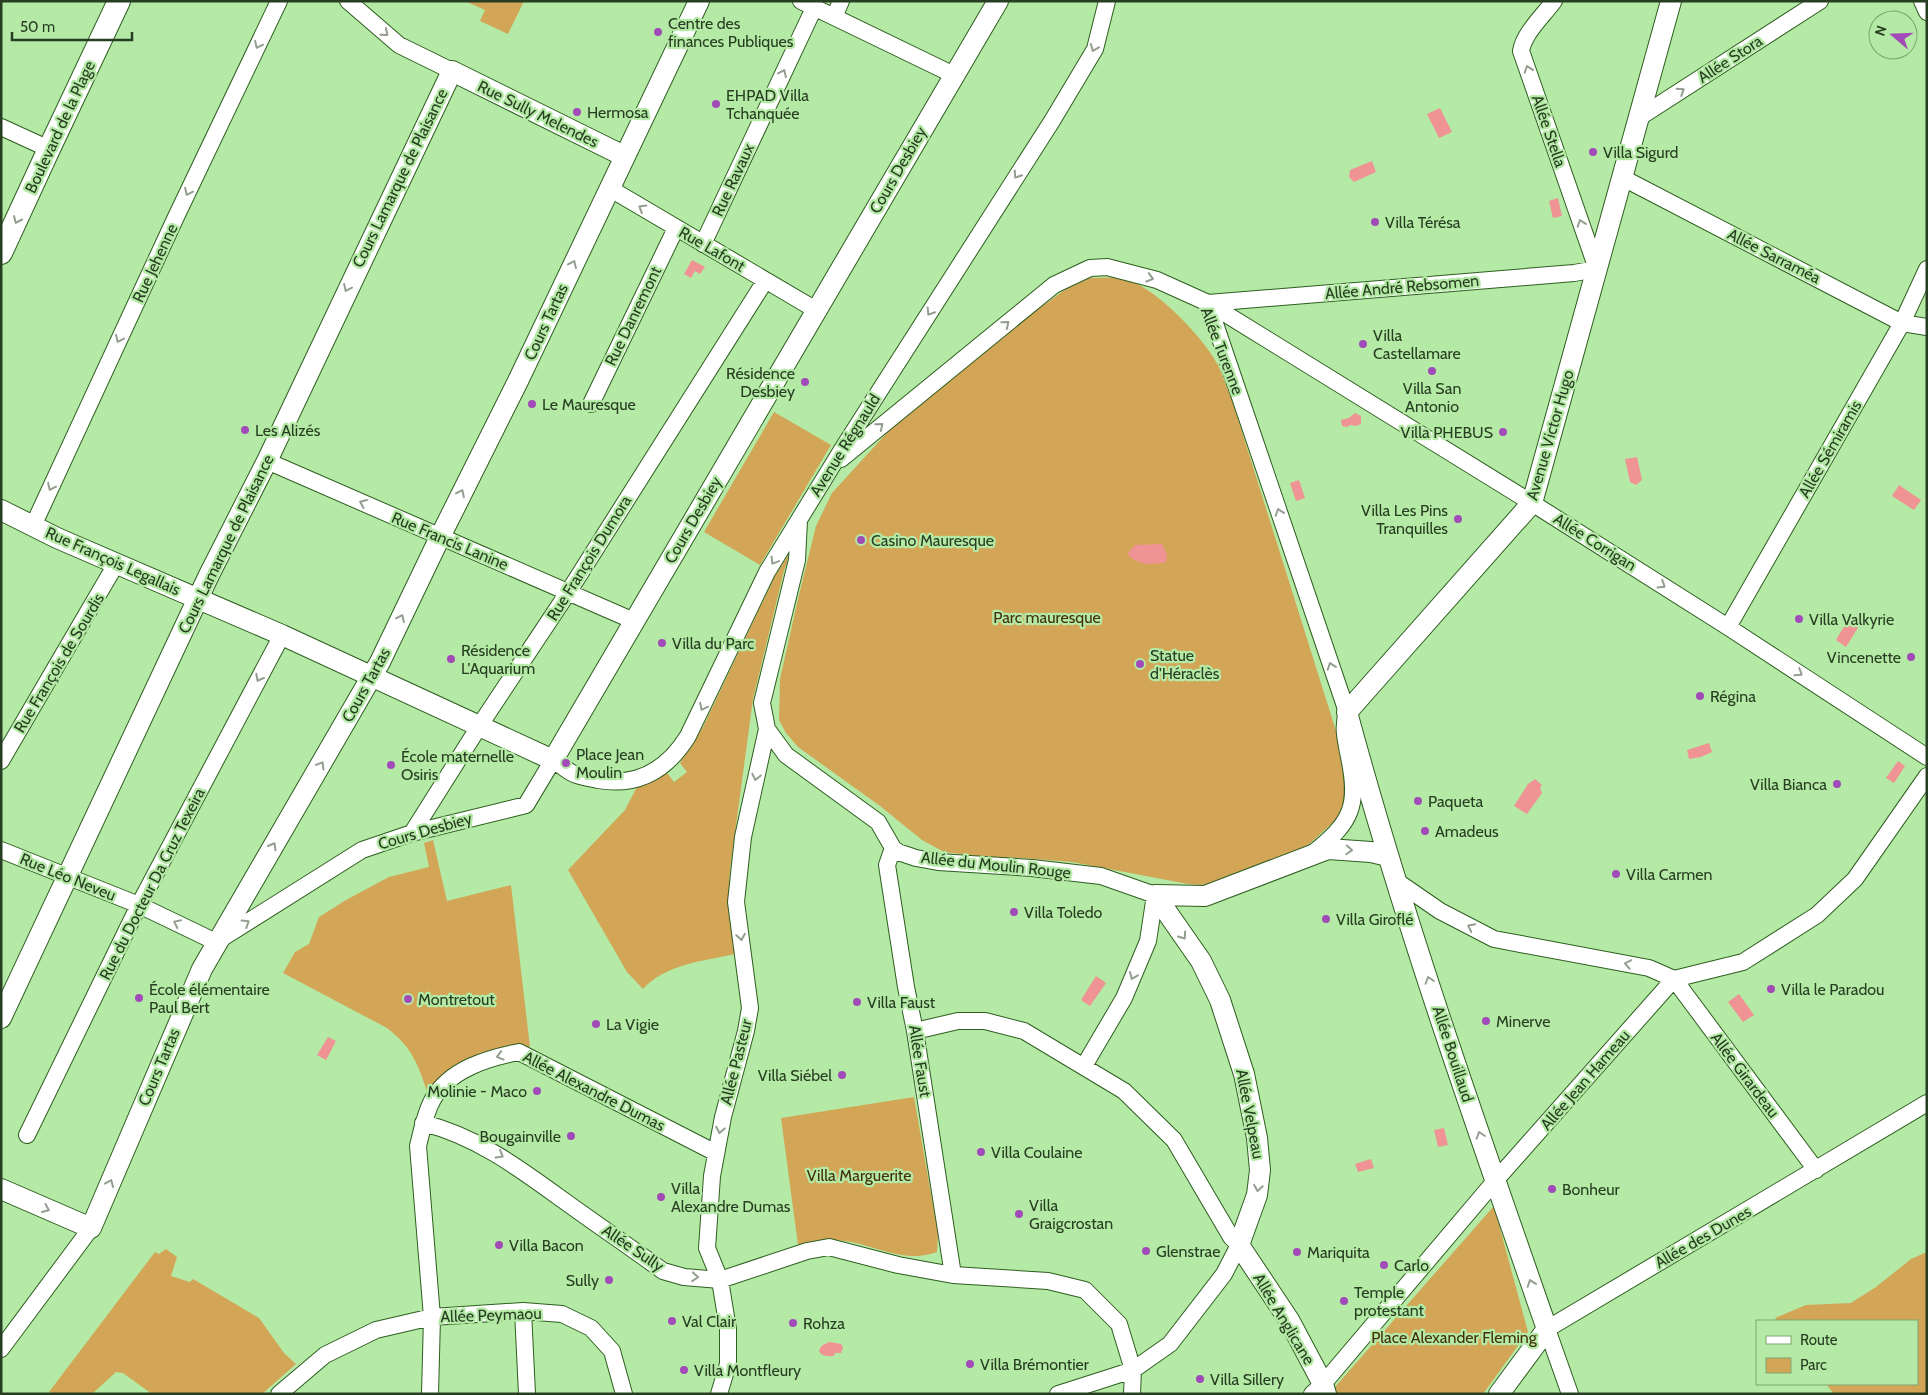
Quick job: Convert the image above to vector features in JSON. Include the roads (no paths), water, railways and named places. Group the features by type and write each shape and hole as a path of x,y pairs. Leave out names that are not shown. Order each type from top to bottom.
{"main road":[{"name":"Boulevard de la Plage","path":"1,254 119,1"}],"street":[{"name":"Rue Jehenne","path":"33,526 175,219 279,1"},
{"path":"348,1 399,45 452,71"},
{"name":"Cours Tartas","path":"1,1349 91,1228 202,968 372,678 518,381 699,1"},
{"path":"834,17 841,1"},
{"name":"Cours Desbiey","path":"216,942 357,852 412,833 526,805 998,1"},
{"name":"Avenue Régnauld","path":"553,760 574,774 611,782 632,781 665,765 678,752 688,736 767,572 830,469 1044,134 1096,49 1107,1"},
{"name":"Allée Stella","path":"1554,1 1522,44 1522,51 1597,269"},
{"name":"Avenue Victor Hugo","path":"1347,712 1532,503 1671,1"},
{"name":"Allée Stora","path":"1640,117 1820,1"},
{"path":"1922,1 1927,12"},
{"path":"808,4 954,75"},
{"name":"Rue Ravaux","path":"703,244 808,4"},
{"name":"Rue Sully Melendes","path":"452,71 624,156"},
{"name":"Cours Lamarque de Plaisance","path":"1,1018 198,600 267,461 452,71"},
{"path":"1,127 49,148"},
{"name":"Allée Sarraméa","path":"1623,178 1902,323 1927,327"},
{"name":"Rue Lafont","path":"609,188 816,310"},
{"name":"Rue Danremont","path":"591,404 676,228"},
{"name":"Allée Turenne","path":"830,469 1054,285 1090,268 1107,267 1157,280 1208,303 1347,712"},
{"name":"Allée André Rebsomen","path":"1208,303 1574,273 1597,269"},
{"name":"Allée Sémiramis","path":"1728,627 1902,323 1927,269"},
{"name":"Rue François Dumora","path":"412,833 480,725 569,591 766,281"},
{"name":"Allée Corrigan","path":"1208,303 1532,503 1728,627 1927,757"},
{"name":"Rue Francis Lanine","path":"267,461 569,591 634,621"},
{"name":"Rue François Legallais","path":"1,510 116,564 282,635 553,760"},
{"path":"799,519 798,560 778,632 762,703 767,729 786,754 878,822 893,848"},
{"name":"Rue François de Sourdis","path":"1,761 116,564"},
{"name":"Rue du Docteur Da Cruz Texeira","path":"27,1135 139,905 282,635"},
{"path":"1311,855 1340,829 1351,809 1354,786 1344,731 1347,712"},
{"name":"Allée Bouillaud","path":"1347,712 1395,880 1495,1181 1570,1394"},
{"name":"Allée Pasteur","path":"719,1394 728,1364 728,1329 720,1280 707,1248 712,1176 722,1118 746,1031 750,1008 736,902 743,837 767,729"},
{"path":"1395,880 1440,911 1494,939 1650,968 1674,979 1743,962 1817,915 1855,879 1927,776"},
{"path":"1351,809 1360,803 1370,807 1376,816"},
{"name":"Allée du Moulin Rouge","path":"893,848 898,852 916,858 938,862 1032,868 1102,876 1155,896 1205,896 1328,849 1371,852 1388,856"},
{"name":"Allée Faust","path":"893,848 887,865 953,1275"},
{"name":"Rue Léo Neveu","path":"1,850 139,905 216,942"},
{"path":"250,884 252,895 260,904 277,903"},
{"path":"1084,1066 1124,998 1148,941 1155,896"},
{"name":"Allée Velpeau","path":"1058,1394 1133,1370 1170,1344 1224,1274 1239,1245 1257,1195 1260,1170 1257,1138 1244,1074 1220,1000 1201,961 1155,896"},
{"name":"Allée Girardeau","path":"1674,979 1816,1170"},
{"name":"Allée Jean Hameau","path":"1320,1390 1495,1181 1674,979"},
{"path":"915,1031 958,1020 985,1021 1024,1031 1124,1091 1174,1140 1231,1237 1239,1245"},
{"name":"Allée Alexandre Dumas","path":"430,1394 432,1317 418,1146 423,1123 434,1098 446,1083 471,1066 498,1056 519,1052 716,1153"},
{"name":"Allée des Dunes","path":"1500,1394 1547,1329 1927,1103"},
{"name":"Allée Sully","path":"423,1123 437,1126 478,1143 506,1159 663,1271 684,1276 720,1280 807,1251 829,1247 898,1265 953,1275 1048,1281 1085,1290 1119,1324 1133,1370 1132,1394"},
{"path":"1,1189 91,1228"},
{"name":"Allée Anglicane","path":"1239,1245 1289,1320 1320,1390"},
{"path":"523,1311 527,1394"},
{"name":"Allée Peymaou","path":"279,1394 325,1355 376,1330 432,1317 523,1311 562,1314 591,1328 612,1351 624,1394"}],"place":[{"name":"Centre des finances Publiques","path":"658,32"},
{"name":"EHPAD Villa Tchanquée","path":"716,104"},
{"name":"Hermosa","path":"577,112"},
{"name":"Villa Sigurd","path":"1593,152"},
{"name":"Villa Térésa","path":"1375,222"},
{"name":"Villa Castellamare","path":"1363,344"},
{"name":"Villa San Antonio","path":"1432,371"},
{"name":"Résidence Desbiey","path":"805,382"},
{"name":"Le Mauresque","path":"532,404"},
{"name":"Les Alizés","path":"245,430"},
{"name":"Villa PHEBUS","path":"1503,432"},
{"name":"Villa Les Pins Tranquilles","path":"1458,519"},
{"name":"Casino Mauresque","path":"861,540"},
{"name":"Villa Valkyrie","path":"1799,619"},
{"name":"Villa du Parc","path":"662,643"},
{"name":"Vincenette","path":"1911,657"},
{"name":"Résidence L'Aquarium","path":"451,659"},
{"name":"Statue d'Héraclès","path":"1140,664"},
{"name":"Régina","path":"1700,696"},
{"name":"Place Jean Moulin","path":"566,763"},
{"name":"École maternelle Osiris","path":"391,765"},
{"name":"Villa Bianca","path":"1837,784"},
{"name":"Paqueta","path":"1418,801"},
{"name":"Amadeus","path":"1425,831"},
{"name":"Villa Carmen","path":"1616,874"},
{"name":"Villa Toledo","path":"1014,912"},
{"name":"Villa Giroflé","path":"1326,919"},
{"name":"Villa le Paradou","path":"1771,989"},
{"name":"École élémentaire Paul Bert","path":"139,998"},
{"name":"Montretout","path":"408,999"},
{"name":"Villa Faust","path":"857,1002"},
{"name":"Minerve","path":"1486,1021"},
{"name":"La Vigie","path":"596,1024"},
{"name":"Villa Siébel","path":"842,1075"},
{"name":"Molinie - Maco","path":"537,1091"},
{"name":"Bougainville","path":"571,1136"},
{"name":"Villa Coulaine","path":"981,1152"},
{"name":"Bonheur","path":"1552,1189"},
{"name":"Villa Alexandre Dumas","path":"661,1197"},
{"name":"Villa Graigcrostan","path":"1019,1214"},
{"name":"Villa Bacon","path":"499,1245"},
{"name":"Glenstrae","path":"1146,1251"},
{"name":"Mariquita","path":"1297,1252"},
{"name":"Carlo","path":"1384,1265"},
{"name":"Sully","path":"609,1280"},
{"name":"Temple protestant","path":"1344,1301"},
{"name":"Val Clair","path":"672,1321"},
{"name":"Rohza","path":"793,1323"},
{"name":"Villa Brémontier","path":"970,1364"},
{"name":"Villa Montfleury","path":"684,1370"},
{"name":"Villa Sillery","path":"1200,1379"}],"park label":[{"name":"Parc mauresque","path":"1047,617"},
{"name":"Villa Marguerite","path":"859,1175"},
{"name":"Place Alexander Fleming","path":"1454,1337"}]}
